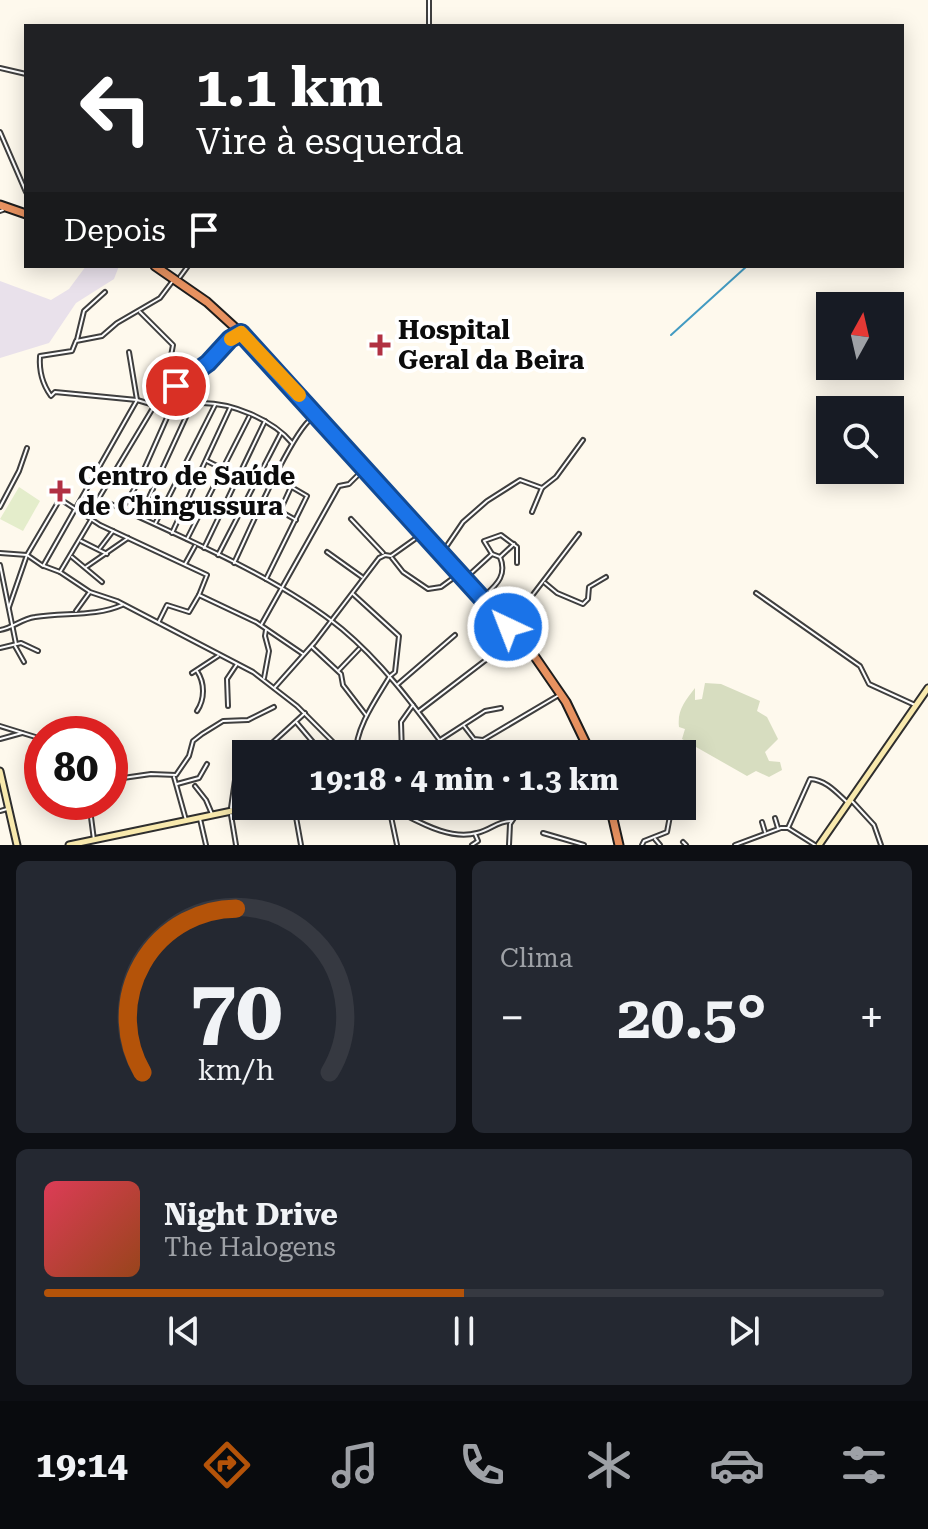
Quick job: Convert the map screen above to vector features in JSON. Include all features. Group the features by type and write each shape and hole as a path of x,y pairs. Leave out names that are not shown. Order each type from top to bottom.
{"highway":[{"path":"1,209 24,215"},
{"path":"159,268 177,278 246,333 484,595 564,693 586,740"},
{"path":"164,268 241,333 509,625 561,694 585,740"},
{"path":"611,820 617,845"}],"street":[{"path":"429,0 429,24"},
{"path":"0,68 24,74"},
{"path":"0,132 24,187"},
{"path":"76,341 102,336 117,323 160,298 186,268"},
{"path":"105,292 84,311 76,341 69,352 40,356 41,373 49,395 55,392 137,400 154,405"},
{"path":"88,516 165,388 173,345 139,311"},
{"path":"165,388 185,380 241,333"},
{"path":"43,566 137,400 129,352"},
{"path":"157,401 230,408 265,421 294,444"},
{"path":"122,510 138,483 173,404"},
{"path":"140,518 192,404"},
{"path":"154,525 215,405"},
{"path":"172,534 230,408"},
{"path":"234,564 294,444 306,423 317,415"},
{"path":"186,541 250,416"},
{"path":"203,549 265,421"},
{"path":"217,556 282,432"},
{"path":"532,512 542,488 556,477 583,440"},
{"path":"0,507 27,448"},
{"path":"206,460 253,484"},
{"path":"261,625 339,486 349,484 365,468"},
{"path":"265,580 307,496 276,478"},
{"path":"443,550 463,522 507,487 520,480 542,488"},
{"path":"292,486 280,511 297,520"},
{"path":"100,499 265,580 331,620 390,676 439,740 485,711 501,708"},
{"path":"9,607 27,555 58,500 113,531 208,576 189,612 167,605 159,622"},
{"path":"60,572 92,519"},
{"path":"351,519 385,555 391,556 403,572 428,589 441,587 463,575 492,554"},
{"path":"99,549 113,531"},
{"path":"391,556 422,533"},
{"path":"509,625 579,534"},
{"path":"500,557 492,554 485,540 501,535 514,544 519,552 517,563"},
{"path":"86,567 128,537"},
{"path":"80,540 107,554"},
{"path":"500,557 514,544"},
{"path":"185,564 195,545"},
{"path":"327,552 363,577"},
{"path":"0,553 27,555 90,592 124,605 237,663 275,687 331,740"},
{"path":"275,687 311,647 363,577 385,555"},
{"path":"71,557 102,582"},
{"path":"484,595 500,581 503,570 500,557"},
{"path":"0,565 15,644 24,662"},
{"path":"545,582 557,593 583,604 588,599 589,587 606,577"},
{"path":"76,612 90,592"},
{"path":"756,593 860,666 869,684 916,705"},
{"path":"353,594 399,634 395,672 367,717 357,740"},
{"path":"199,595 267,628 304,655"},
{"path":"0,630 25,619 76,612 101,613 124,605"},
{"path":"256,622 262,619"},
{"path":"263,679 269,651 265,636 267,628"},
{"path":"397,685 455,635"},
{"path":"419,712 517,637"},
{"path":"0,648 22,643 38,651"},
{"path":"311,647 338,671 343,685 367,717"},
{"path":"338,671 360,647"},
{"path":"192,673 219,654"},
{"path":"228,706 226,683 237,663"},
{"path":"197,671 203,688 197,711"},
{"path":"735,845 765,832 788,828 817,845 928,688"},
{"path":"464,726 476,740 483,740 561,694"},
{"path":"402,740 401,722 413,705"},
{"path":"128,777 174,775 186,763 193,741 202,734 223,721 248,720 274,707"},
{"path":"278,740 305,713"},
{"path":"295,721 311,740"},
{"path":"0,726 22,732"},
{"path":"0,739 22,732"},
{"path":"175,785 199,778 207,764"},
{"path":"0,771 17,845"},
{"path":"174,775 187,821"},
{"path":"788,828 810,779 819,780 850,801 874,825 881,845"},
{"path":"195,786 206,800 212,815"},
{"path":"232,803 236,845"},
{"path":"0,811 9,809"},
{"path":"69,845 231,811"},
{"path":"200,818 206,845"},
{"path":"775,818 778,828"},
{"path":"91,820 94,840"},
{"path":"297,820 301,845"},
{"path":"392,820 397,845"},
{"path":"421,820 455,835 475,834 498,822 511,821 509,845"},
{"path":"642,845 668,831 669,820"},
{"path":"762,822 765,832"},
{"path":"800,835 804,830"},
{"path":"543,833 584,845"},
{"path":"472,845 478,841 475,834"},
{"path":"109,837 111,845"},
{"path":"654,838 660,845"},
{"path":"747,841 750,845"}],"shaded area":[{"path":"85,268 118,268 114,279 76,303 49,343 0,358 0,281 51,300 69,289"}],"green space":[{"path":"19,487 40,501 23,531 0,519"},
{"path":"705,683 721,684 760,701 757,711 767,717 778,739 765,752 769,761 780,762 782,770 769,777 756,771 747,776 696,747 696,740 682,739 685,729 679,727 679,721 685,702 695,688 695,700 702,699"}],"waterway":[{"path":"671,335 745,268"}],"slow traffic":[{"path":"231,339 241,333 299,395"}],"place":[{"name":"Hospital Geral da Beira","path":"380,345"},
{"name":"Centro de Saúde de Chingussura","path":"60,491"}],"route":[{"path":"176,386 241,333 508,627"}]}
